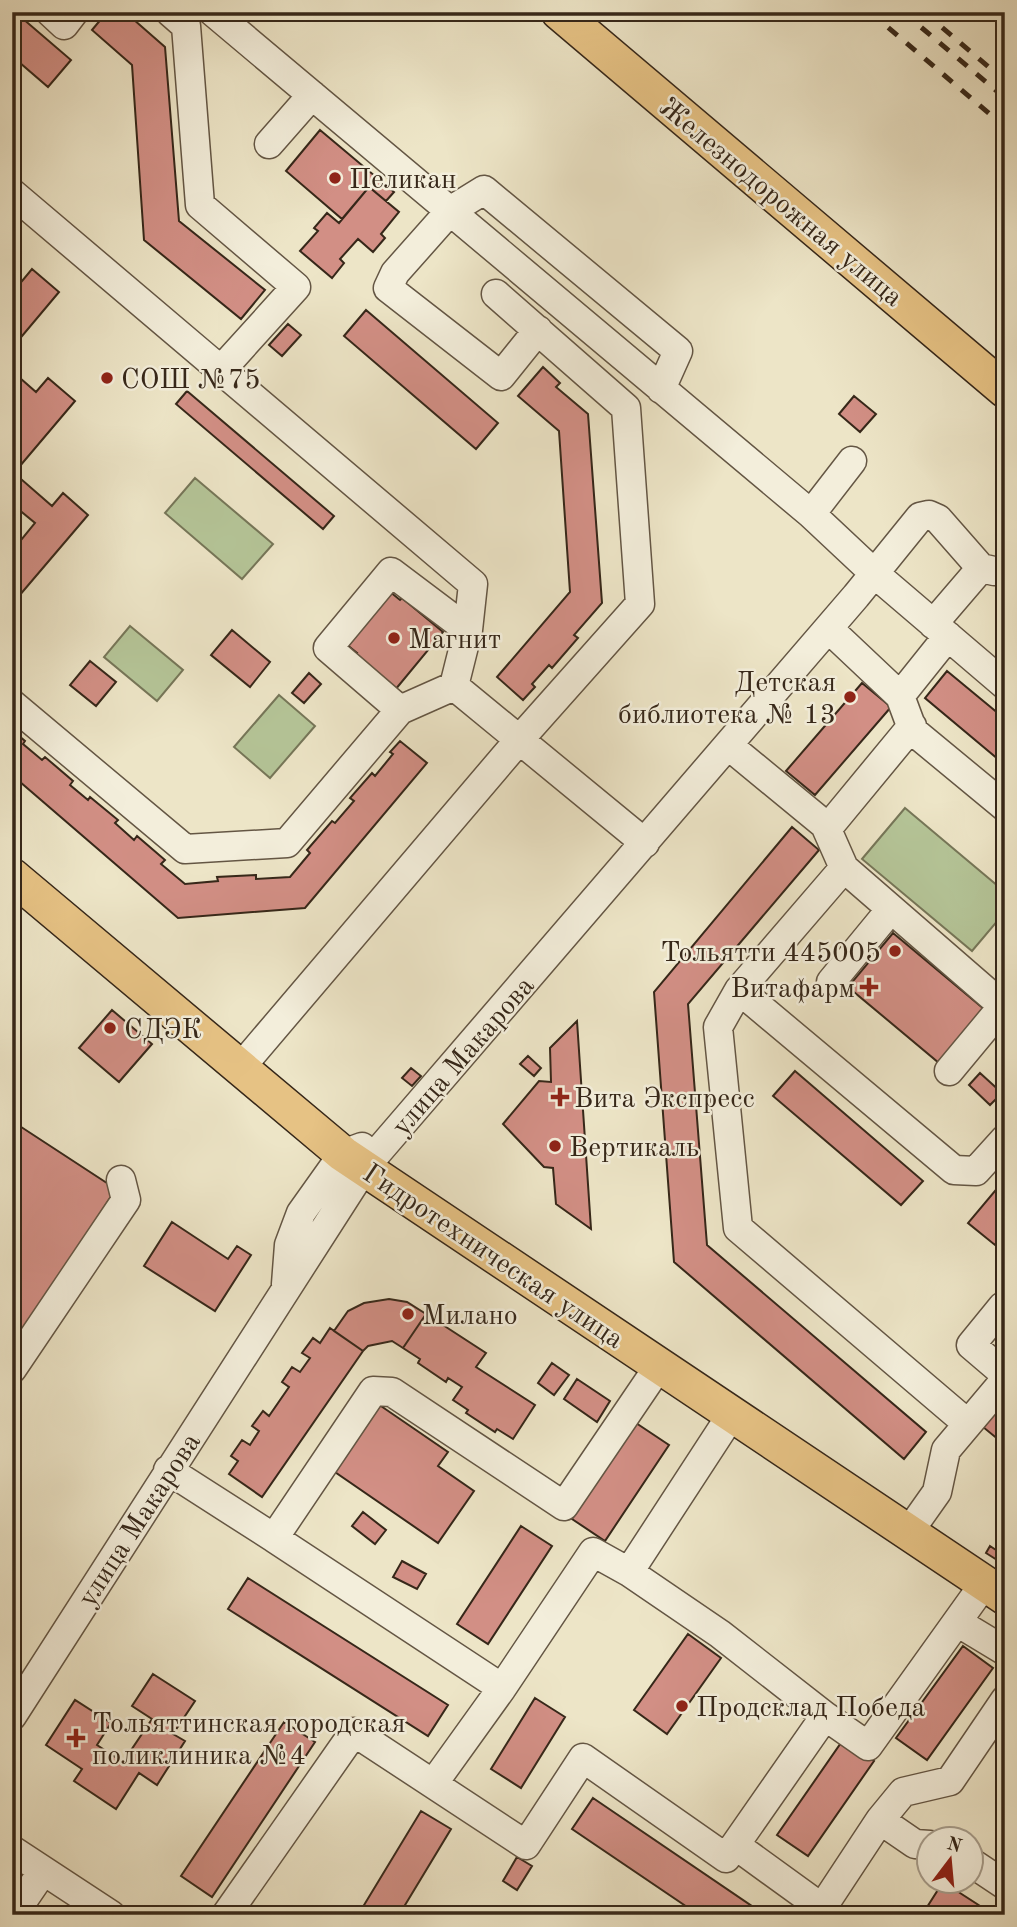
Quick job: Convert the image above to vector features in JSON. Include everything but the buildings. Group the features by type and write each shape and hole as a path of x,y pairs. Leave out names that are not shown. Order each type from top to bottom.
{"main road":[{"name":"Железнодорожная улица","path":"559,12 1005,390"},
{"name":"Гидротехническая улица","path":"12,876 354,1161 994,1591"}],"street":[{"path":"50,12 64,25 74,12"},
{"path":"170,12 186,26 200,205 296,287 221,370"},
{"path":"214,12 811,514 875,575 1005,685"},
{"path":"269,144 312,95"},
{"path":"538,330 502,376 388,288 395,273 450,211 484,190 678,351 662,389"},
{"path":"12,193 473,584 468,630 454,686"},
{"path":"240,1068 519,740 640,604 626,408 496,294"},
{"path":"811,514 852,461"},
{"name":"улица Макарова","path":"12,1716 285,1290 289,1245 301,1213 354,1161 390,1139 875,575 920,517 929,515 938,519 993,569"},
{"path":"900,696 940,630 993,569"},
{"path":"400,710 328,648 391,572 468,630"},
{"path":"828,629 900,696 913,731 1005,807"},
{"path":"454,686 645,843"},
{"path":"12,704 186,849 287,843 400,710 454,686"},
{"path":"827,829 912,726"},
{"path":"729,746 825,825 844,869 1003,1006 950,1071"},
{"path":"844,869 739,990 718,1027 738,1228 968,1424"},
{"path":"831,982 891,909"},
{"path":"739,990 954,1170 976,1171 1005,1139"},
{"path":"12,1369 126,1200 121,1180"},
{"path":"1002,1307 971,1345 1005,1374"},
{"path":"274,1538 373,1391 392,1391 564,1506 659,1366"},
{"path":"908,1533 937,1492 946,1450 1005,1380"},
{"path":"629,1573 732,1414"},
{"path":"168,1470 502,1688"},
{"path":"433,1784 502,1688 593,1552 720,1634 868,1746 957,1622 994,1591"},
{"path":"957,1622 1005,1651"},
{"path":"735,1845 822,1908 880,1820 903,1791 950,1781 1005,1700"},
{"path":"226,1915 354,1732 526,1845 583,1758 726,1858 825,1716"},
{"path":"880,1820 916,1844"},
{"path":"12,1850 111,1915"},
{"path":"13,1915 43,1871"},
{"path":"986,1873 1005,1885"}],"green space":[{"path":"195,478 273,544 242,579 165,513"},
{"path":"130,626 183,670 157,701 104,657"},
{"path":"279,695 315,726 270,778 234,747"},
{"path":"905,808 1005,892 1005,912 972,951 862,859"}],"railway":[{"path":"870,12 1005,127"},
{"path":"903,12 1005,98"},
{"path":"924,12 1005,81"}],"place":[{"name":"Пеликан","path":"335,178"},
{"name":"СОШ №75","path":"107,378"},
{"name":"Магнит","path":"394,638"},
{"name":"Детская библиотека № 13","path":"850,697"},
{"name":"Тольятти 445005","path":"895,951"},
{"name":"Витафарм","path":"869,987"},
{"name":"СДЭК","path":"110,1028"},
{"name":"Вита Экспресс","path":"560,1097"},
{"name":"Вертикаль","path":"555,1146"},
{"name":"Милано","path":"408,1314"},
{"name":"Продсклад Победа","path":"682,1706"},
{"name":"Тольяттинская городская поликлиника №4","path":"76,1738"}]}
